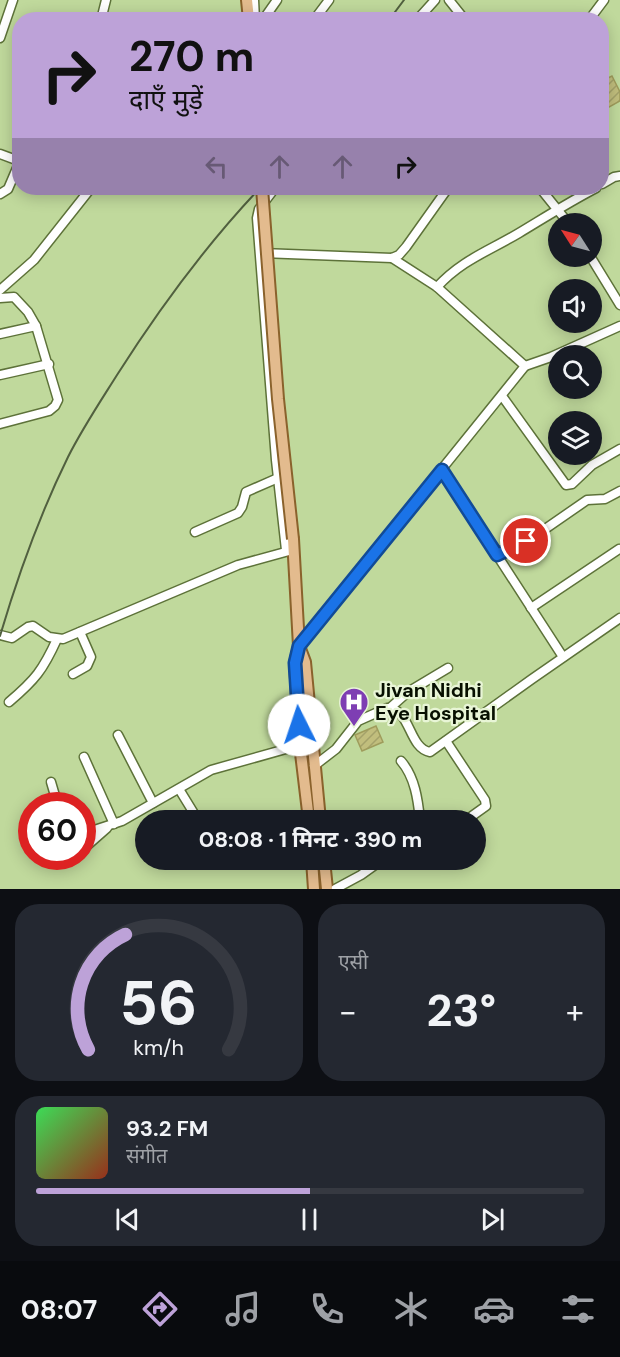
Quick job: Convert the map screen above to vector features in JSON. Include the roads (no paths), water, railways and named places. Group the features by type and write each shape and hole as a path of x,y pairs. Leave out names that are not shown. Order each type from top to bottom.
{"main road":[{"path":"263,195 278,399 292,539 290,551 299,646 305,662 319,810"},
{"path":"299,646 295,663 300,745 308,810"},
{"path":"313,870 314,889"},
{"path":"325,870 327,889"}],"street":[{"path":"0,38 13,0"},
{"path":"424,12 435,0"},
{"path":"449,0 459,12"},
{"path":"0,194 8,189 12,180"},
{"path":"0,290 33,260 85,195"},
{"path":"0,635 12,638 33,626 57,639 63,639 238,565 290,551 278,478 257,218 270,195"},
{"path":"259,253 392,258 399,255 406,247 443,195"},
{"path":"546,195 561,213"},
{"path":"437,287 463,263 518,234 583,195"},
{"path":"392,258 437,287 525,366"},
{"path":"597,267 620,305"},
{"path":"0,298 14,297 28,312 36,326 58,400 49,411 0,424"},
{"path":"0,334 36,326"},
{"path":"299,646 525,366 620,326"},
{"path":"0,375 49,364"},
{"path":"502,396 566,485 572,484 592,465 620,449"},
{"path":"442,470 563,657"},
{"path":"195,532 233,517 242,507 246,492 278,478"},
{"path":"497,555 540,533 587,500 605,499 620,491"},
{"path":"531,608 619,549"},
{"path":"391,707 403,718 418,746 430,752 620,618"},
{"path":"73,674 87,666 91,657 80,632"},
{"path":"9,702 44,667 57,639"},
{"path":"314,766 336,749 364,717 391,707 408,692 448,668"},
{"path":"118,735 153,803"},
{"path":"446,741 485,800 486,806 480,810"},
{"path":"96,830 111,825 211,770 300,745"},
{"path":"84,757 111,825"},
{"path":"401,761 414,785 418,810"},
{"path":"51,782 54,792"},
{"path":"178,789 192,810"},
{"path":"96,838 111,825"},
{"path":"335,889 367,870"}],"railway":[{"path":"395,12 404,0"},
{"path":"0,636 39,523 79,436 166,302 202,255 254,195"}],"place":[{"name":"Jivan Nidhi Eye Hospital","path":"354,728"}]}
